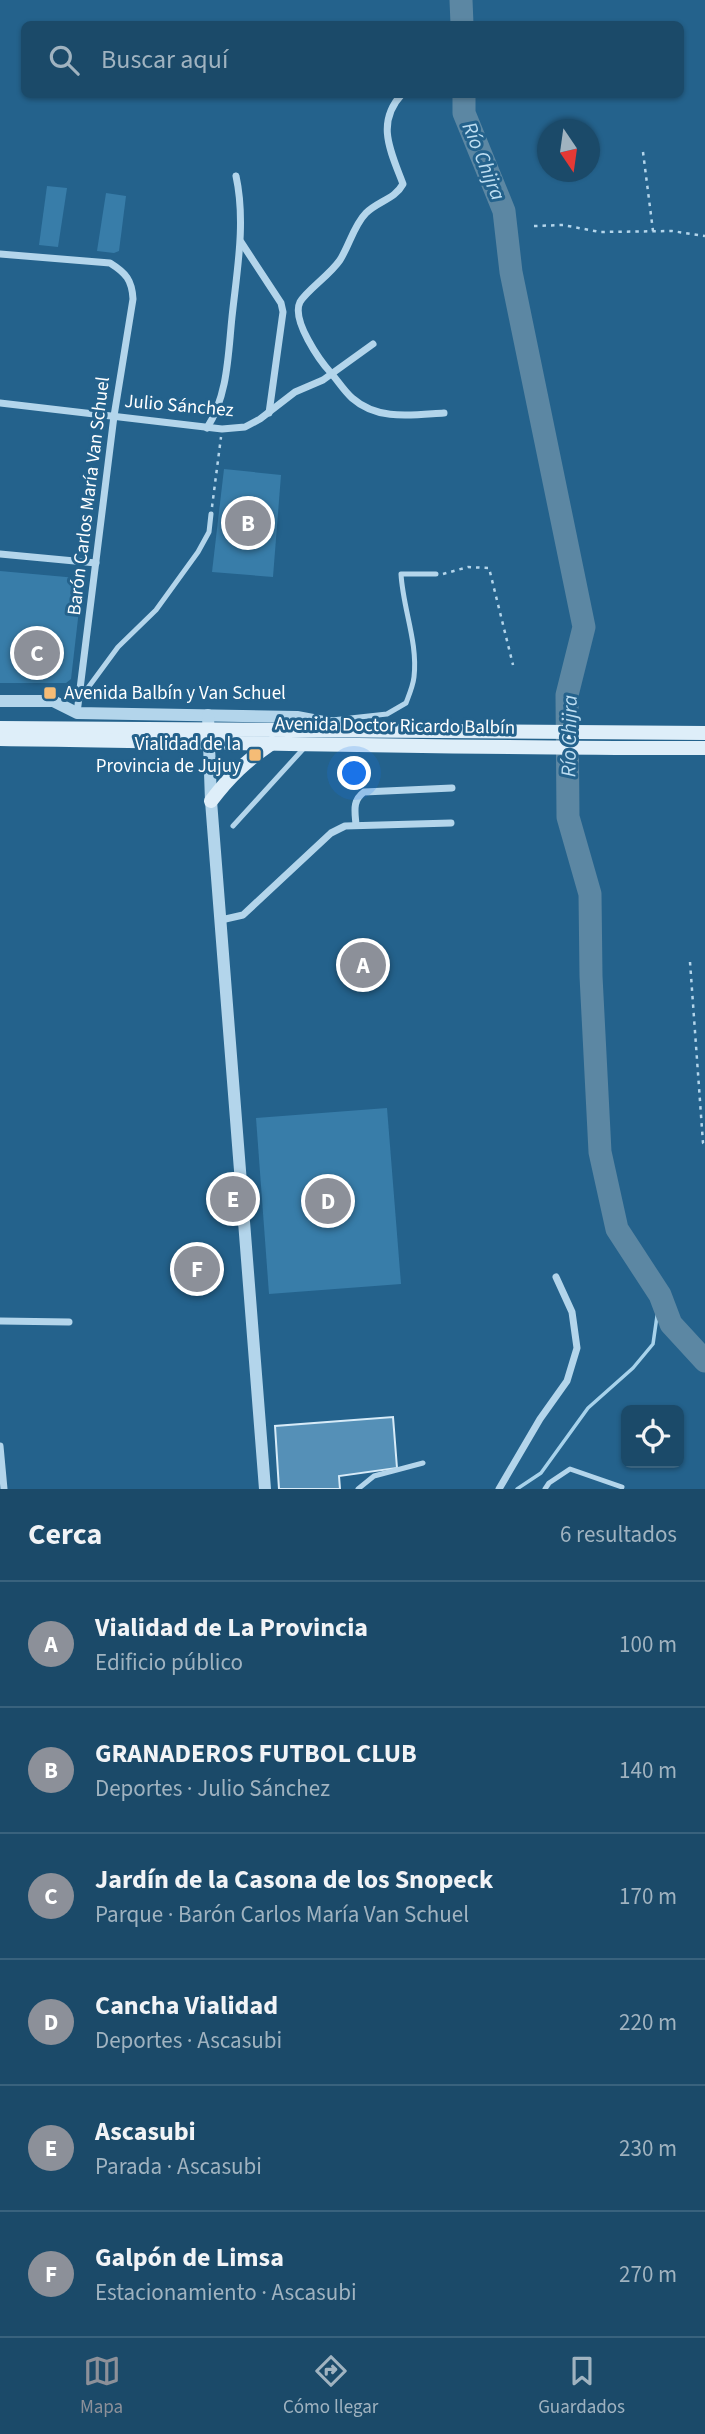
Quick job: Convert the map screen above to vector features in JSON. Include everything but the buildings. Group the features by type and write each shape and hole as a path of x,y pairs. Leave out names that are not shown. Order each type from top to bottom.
{"main road":[{"name":"Avenida Doctor Ricardo Balbín","path":"0,728 705,733"},
{"name":"Avenida Doctor Ricardo Balbín","path":"0,739 208,729 272,743 502,748 705,748"},
{"path":"211,801 231,774 246,760 272,743"}],"street":[{"path":"399,98 393,105 386,128 391,153 403,184 399,192 365,213 340,261 301,300 298,307 300,323 318,358 352,399 376,411 396,416 444,413"},
{"path":"207,428 216,413 224,387 241,242 240,194 236,176"},
{"path":"241,242 281,303 283,312 269,414"},
{"name":"Barón Carlos María Van Schuel","path":"0,254 110,263 124,272 132,283 133,299 114,416 77,708"},
{"path":"283,312 298,307"},
{"name":"Julio Sánchez","path":"0,403 207,428 244,427 269,414 295,392 332,374 373,344"},
{"path":"0,554 96,563"},
{"path":"0,701 53,701 77,708 208,729 298,717 322,721 349,732"},
{"path":"208,729 211,801 265,1489"},
{"path":"356,825 355,804 357,797 364,792 452,789"},
{"path":"221,920 243,915 331,833 345,826 452,823"},
{"path":"499,1489 540,1419 567,1381 577,1348 572,1312 564,1288 556,1276"},
{"path":"0,1321 69,1322"},
{"path":"0,1447 4,1489"}],"lane":[{"path":"77,708 118,647 156,610 198,552 209,532 211,514"},
{"path":"322,721 387,714 406,703 414,679 414,641 402,595 401,574 436,574"},
{"path":"233,826 309,743"},
{"path":"358,1489 374,1476 423,1463"},
{"path":"545,1489 549,1483 570,1469 622,1487"}],"path":[{"path":"643,152 653,230"},
{"path":"534,226 563,225 600,232 653,230 705,236"},
{"path":"211,514 222,429"},
{"path":"436,574 468,567 489,568 513,665"},
{"path":"690,962 702,1143 705,1144"}],"shaded area":[{"path":"47,186 67,188 58,247 39,245"},
{"path":"106,193 126,196 119,251 114,253 97,251"},
{"path":"224,469 281,475 273,577 212,572"},
{"path":"0,571 77,578 82,584 71,679 66,683 0,683"},
{"path":"387,1108 401,1284 269,1294 256,1118"}],"waterway":[{"name":"Río Chijra","path":"461,0 462,21"},
{"name":"Río Chijra","path":"464,98 464,113 504,211 511,272 584,627 567,695 568,817 590,894 591,976 600,1152 617,1229 660,1295 671,1324 705,1361"},
{"path":"517,1489 541,1473 588,1408 633,1368 653,1344 660,1295"}],"place":[{"name":"GRANADEROS FUTBOL CLUB","path":"248,523"},
{"name":"Jardín de la Casona de los Snopeck","path":"37,653"},
{"name":"Avenida Balbín y Van Schuel","path":"50,693"},
{"name":"Vialidad de la Provincia de Jujuy","path":"255,755"},
{"name":"Vialidad de La Provincia","path":"363,965"},
{"name":"Ascasubi","path":"233,1199"},
{"name":"Cancha Vialidad","path":"328,1201"},
{"name":"Galpón de Limsa","path":"197,1269"}]}
